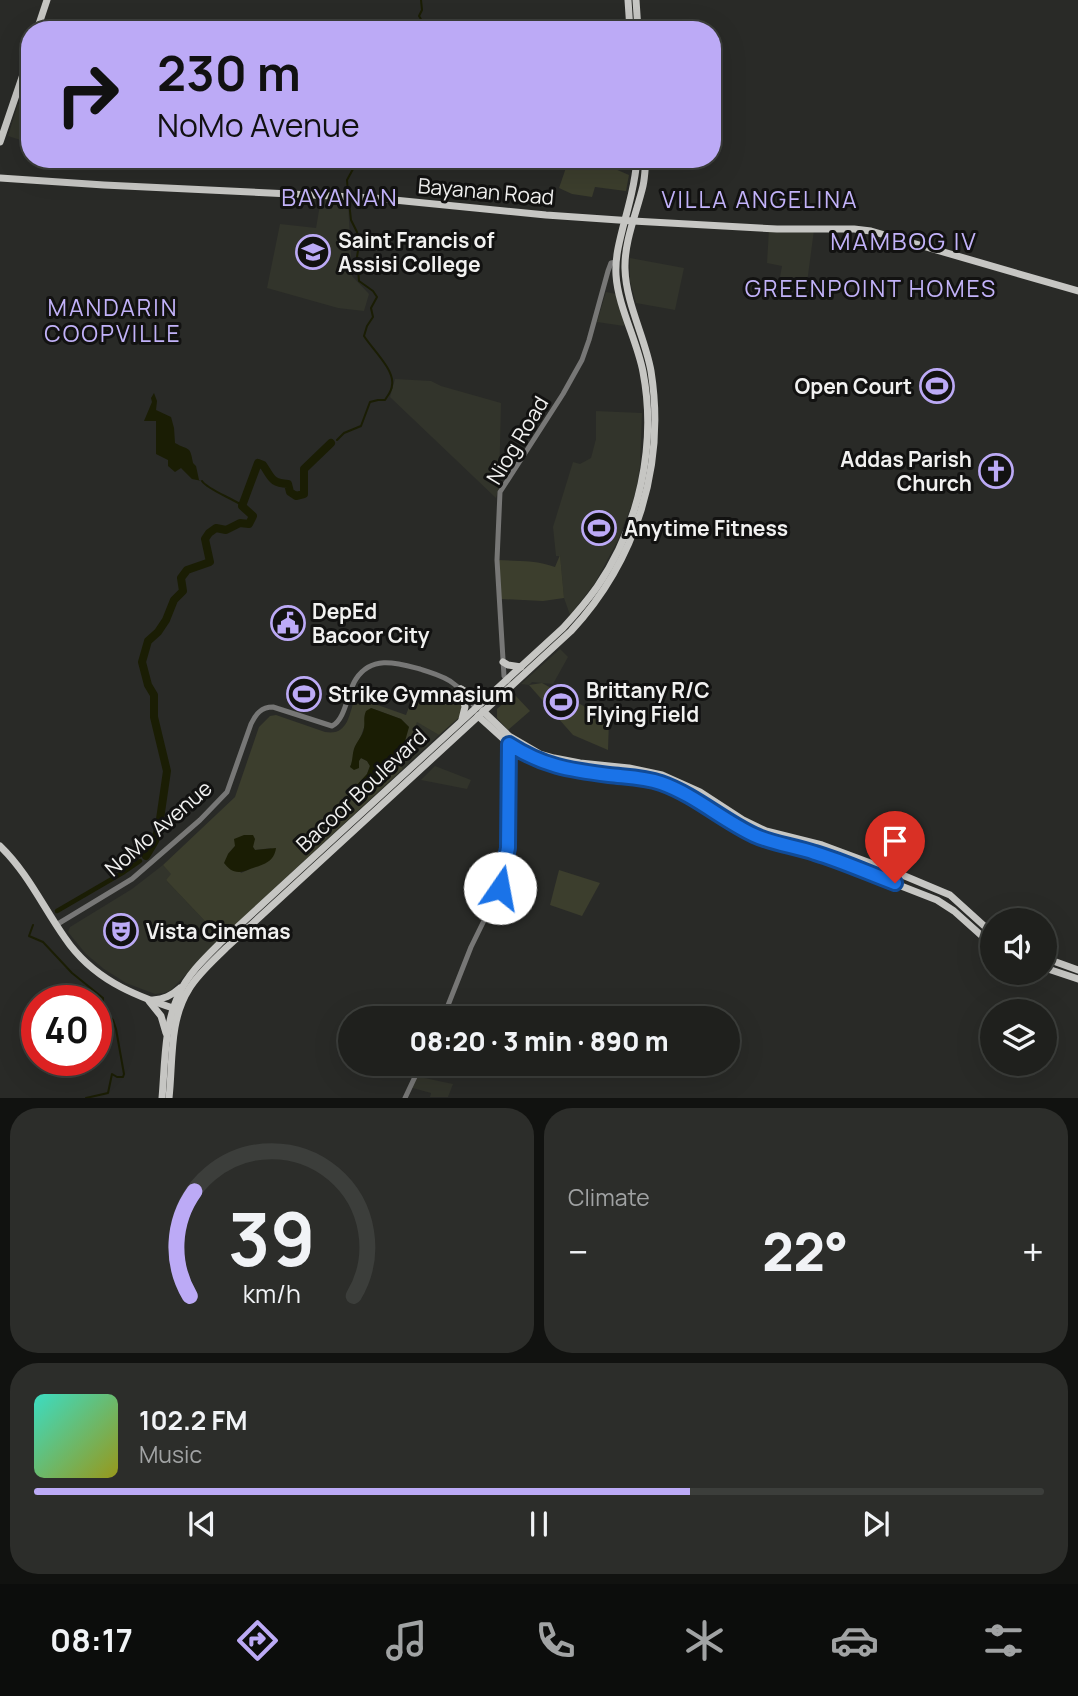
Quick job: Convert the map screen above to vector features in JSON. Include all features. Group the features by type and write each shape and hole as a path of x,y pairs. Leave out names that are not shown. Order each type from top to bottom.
{"main road":[{"path":"40,21 47,0"},
{"path":"628,0 629,21"},
{"path":"636,0 637,21"},
{"path":"0,142 21,80"},
{"name":"Bacoor Boulevard","path":"162,1097 167,1038 185,983 200,964 493,692 510,682 571,631 593,605 629,522 640,486 646,447 648,421 645,384 625,269 636,168"},
{"name":"Bacoor Boulevard","path":"633,322 617,284 616,262 643,184 645,168"},
{"name":"Bayanan Road","path":"0,178 374,198 629,221 785,229 854,229 871,231 1078,291"},
{"name":"Bacoor Boulevard","path":"169,1097 176,1009 191,986 222,952 495,702 521,667 563,628 603,584"},
{"path":"503,662 521,667"},
{"path":"461,689 480,697 493,692"},
{"path":"461,689 465,707 462,720"},
{"path":"465,729 494,727 495,702"},
{"name":"NoMo Avenue","path":"476,708 509,740 554,758 662,775 700,792 765,835 937,900 954,911 980,935"},
{"name":"NoMo Avenue","path":"765,835 822,845 900,874 950,895 980,922"},
{"path":"0,846 26,876 67,941 95,971 128,992 176,1009"},
{"path":"1057,962 1078,970"},
{"path":"1057,972 1078,979"},
{"path":"149,1000 170,996 185,983"},
{"path":"149,1000 161,1016 167,1038"}],"street":[{"name":"Niog Road","path":"510,682 504,676 497,560 500,492 582,360 608,271 611,263 616,262"},
{"name":"NoMo Avenue","path":"56,925 132,879 201,820 225,795 251,724 261,710 273,707 332,726 340,720 357,677 368,667 383,662 394,662 448,680 461,689 476,708"},
{"path":"448,1006 471,947 500,888 508,848 509,740"},
{"path":"405,1097 415,1076"}],"shaded area":[{"path":"18,104 21,105 21,140 8,136"},
{"path":"566,168 613,168 629,175 626,191 595,187 592,197 572,194 559,188"},
{"name":"Saint Francis of Assisi College","path":"321,199 348,202 352,276 369,294 364,311 338,308 267,288 280,224 316,228"},
{"path":"769,229 814,230 807,283 780,277 782,266 767,263"},
{"path":"630,258 684,268 675,310 636,303 630,281"},
{"path":"606,292 616,294 625,320 624,326 597,322"},
{"path":"395,379 431,381 501,403 499,487 496,498 390,397"},
{"path":"154,393 156,410 171,417 175,443 190,451 199,480 202,481 192,479 181,468 175,472 168,466 168,460 156,454 156,421 144,421"},
{"path":"596,411 642,413 640,466 632,504 618,540 595,583 570,615 564,598 560,556 556,556 553,527 573,462 580,464 591,458 596,439"},
{"path":"560,555 564,598 543,601 501,599 498,560 534,562 555,567"},
{"path":"560,649 568,657 553,684 521,684"},
{"name":"Brittany R/C Flying Field","path":"542,683 609,720 608,750 573,735 529,685"},
{"path":"449,687 461,700 463,714 439,735 417,722 403,769 221,938 166,880 171,874 163,865 235,797 259,727 270,716 276,715 325,732 333,732 339,731 346,723 355,697 406,715 415,691 438,700","holes":["371,708 401,719 409,727 384,776 363,795 354,789 367,774 370,766 361,758 350,767 354,749","235,846 253,847 255,850 272,848 250,869 241,873 228,854"]},
{"path":"514,694 530,711 508,730 497,718 497,709"},
{"path":"371,708 401,719 409,727 400,759 363,795 354,793 353,789 367,774 370,766 361,758 359,768 354,770 350,767 354,749 363,731 365,713"},
{"path":"417,721 439,735 403,769 402,768"},
{"path":"435,766 471,780 467,789 421,780"},
{"path":"253,835 255,850 276,848 275,853 263,865 242,872 234,871 224,863 235,846 234,839"},
{"path":"163,865 172,874 166,880 221,938 171,990 155,994 126,983 104,969 86,954 68,932 70,927 132,889"},
{"path":"559,870 600,883 582,916 550,905"},
{"path":"415,1076 453,1084 448,1097 430,1097 431,1093 409,1087"}],"waterway":[{"path":"421,0 422,10 419,16 422,21"},
{"path":"422,21 431,21"},
{"path":"348,193 347,180 354,168"},
{"path":"337,440 344,433 361,426 370,402 385,400 392,385 387,366 364,336 373,317 371,308 377,297 359,281 359,244 351,220 349,202"},
{"path":"146,856 155,841 159,826 167,771 154,717 154,695 148,685 142,662 148,641 158,632 174,600 183,591 181,578 187,570 210,562 205,539 209,533 216,528 226,530 240,523 249,524 253,516 242,506 258,463 263,465 275,481 288,484 290,492 296,496 304,494 304,469 331,443"},
{"path":"202,481 209,488 243,506"},
{"path":"57,911 140,861"},
{"path":"33,925 29,936 43,942 72,973 103,998 103,1009 113,1020 116,1029 123,1077 112,1074 108,1093 86,1098"}],"place":[{"name":"Saint Francis of Assisi College","path":"313,252"},
{"name":"Open Court","path":"937,386"},
{"name":"Addas Parish Church","path":"996,471"},
{"name":"Anytime Fitness","path":"599,528"},
{"name":"DepEd Bacoor City","path":"288,623"},
{"name":"Strike Gymnasium","path":"304,694"},
{"name":"Brittany R/C Flying Field","path":"561,702"},
{"name":"Vista Cinemas","path":"121,931"}],"district":[{"name":"BAYANAN","path":"340,196"},
{"name":"VILLA ANGELINA","path":"760,199"},
{"name":"MAMBOG IV","path":"904,240"},
{"name":"GREENPOINT HOMES","path":"871,288"},
{"name":"MANDARIN COOPVILLE","path":"113,320"}],"route":[{"path":"500,888 508,848 509,744 552,766 660,782 696,799 738,827 764,839 808,850 895,883"}]}
